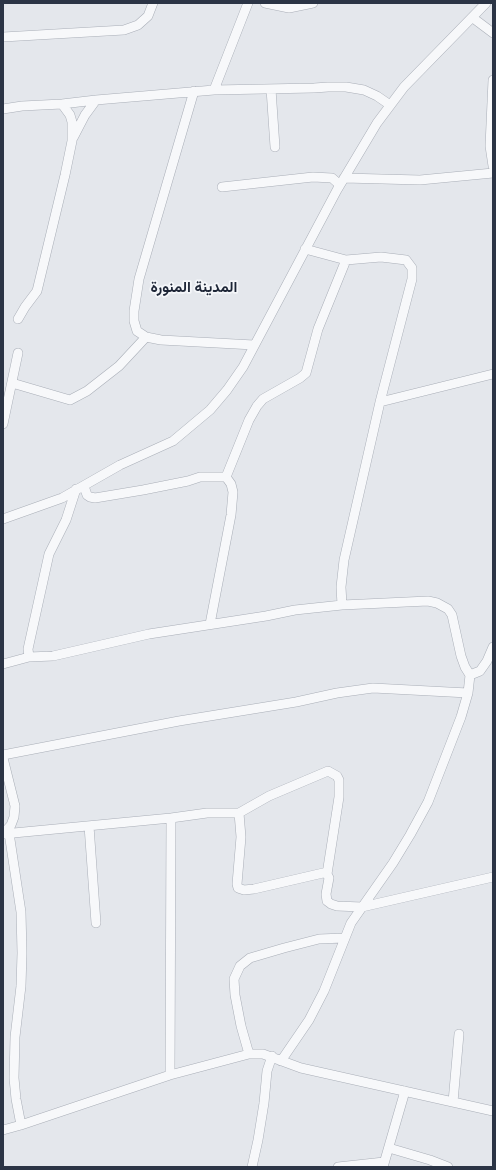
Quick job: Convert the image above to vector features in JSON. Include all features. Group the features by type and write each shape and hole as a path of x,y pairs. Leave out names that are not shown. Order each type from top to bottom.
{"street":[{"path":"3,37 124,30 138,25 148,16 153,3"},
{"path":"214,90 248,3"},
{"path":"265,3 289,8 313,3"},
{"path":"3,519 62,498 120,465 173,441 194,425 210,410 243,367 342,181 377,123 404,87 486,3"},
{"path":"473,18 493,34"},
{"path":"493,80 490,146 493,166"},
{"path":"3,109 22,106 62,104 214,90 346,87 364,90 377,96 390,105"},
{"path":"271,88 275,147"},
{"path":"194,92 139,279 134,321 137,331 146,337 182,342 254,345"},
{"path":"72,141 85,115 96,100"},
{"path":"18,319 37,291 72,141 72,122 70,115 62,104"},
{"path":"222,187 313,177 332,178 342,181 420,180 493,173"},
{"path":"305,249 346,260 381,257 395,258 406,260 412,268 412,279 380,402 344,560 341,587 342,605"},
{"path":"226,477 249,420 263,398 300,378 306,373 318,329 346,260"},
{"path":"12,383 70,400 87,391 118,366 146,337"},
{"path":"3,424 18,353"},
{"path":"380,402 493,374"},
{"path":"80,487 87,495 95,498 188,481 200,477 226,477"},
{"path":"210,624 231,515 233,492 231,484 226,477"},
{"path":"29,657 28,649 49,554 80,487"},
{"path":"3,664 29,657 53,656 149,634 266,616 295,610 342,605 428,601 443,605 448,609 452,615 461,656 470,675 468,692 461,717 428,802 393,863 351,923 324,991 315,1009 281,1061"},
{"path":"470,675 480,671 487,661 493,647"},
{"path":"21,1125 14,1078 15,1036 21,986 21,912 5,834 14,817 15,806 3,757 179,721 296,702 337,693 373,688 468,692"},
{"path":"5,834 171,818 207,813 239,813 269,796 328,771 337,776 339,780 339,797 327,874 329,878 326,894 327,901 331,904 337,906 362,907 493,877"},
{"path":"239,813 241,837 237,884 238,888 244,890 254,889 317,873 327,874"},
{"path":"170,1075 171,818"},
{"path":"89,826 96,923"},
{"path":"249,1054 240,1026 235,995 234,979 240,966 250,958 284,948 319,939 344,938"},
{"path":"453,1102 459,1034"},
{"path":"3,1130 170,1075 249,1054 264,1054 301,1068 405,1092 493,1110"},
{"path":"252,1167 262,1118 267,1071 272,1056"},
{"path":"338,1167 383,1165 405,1092"},
{"path":"389,1148 448,1167"}],"district":[{"name":"المدينة المنورة","path":"194,288"}]}
